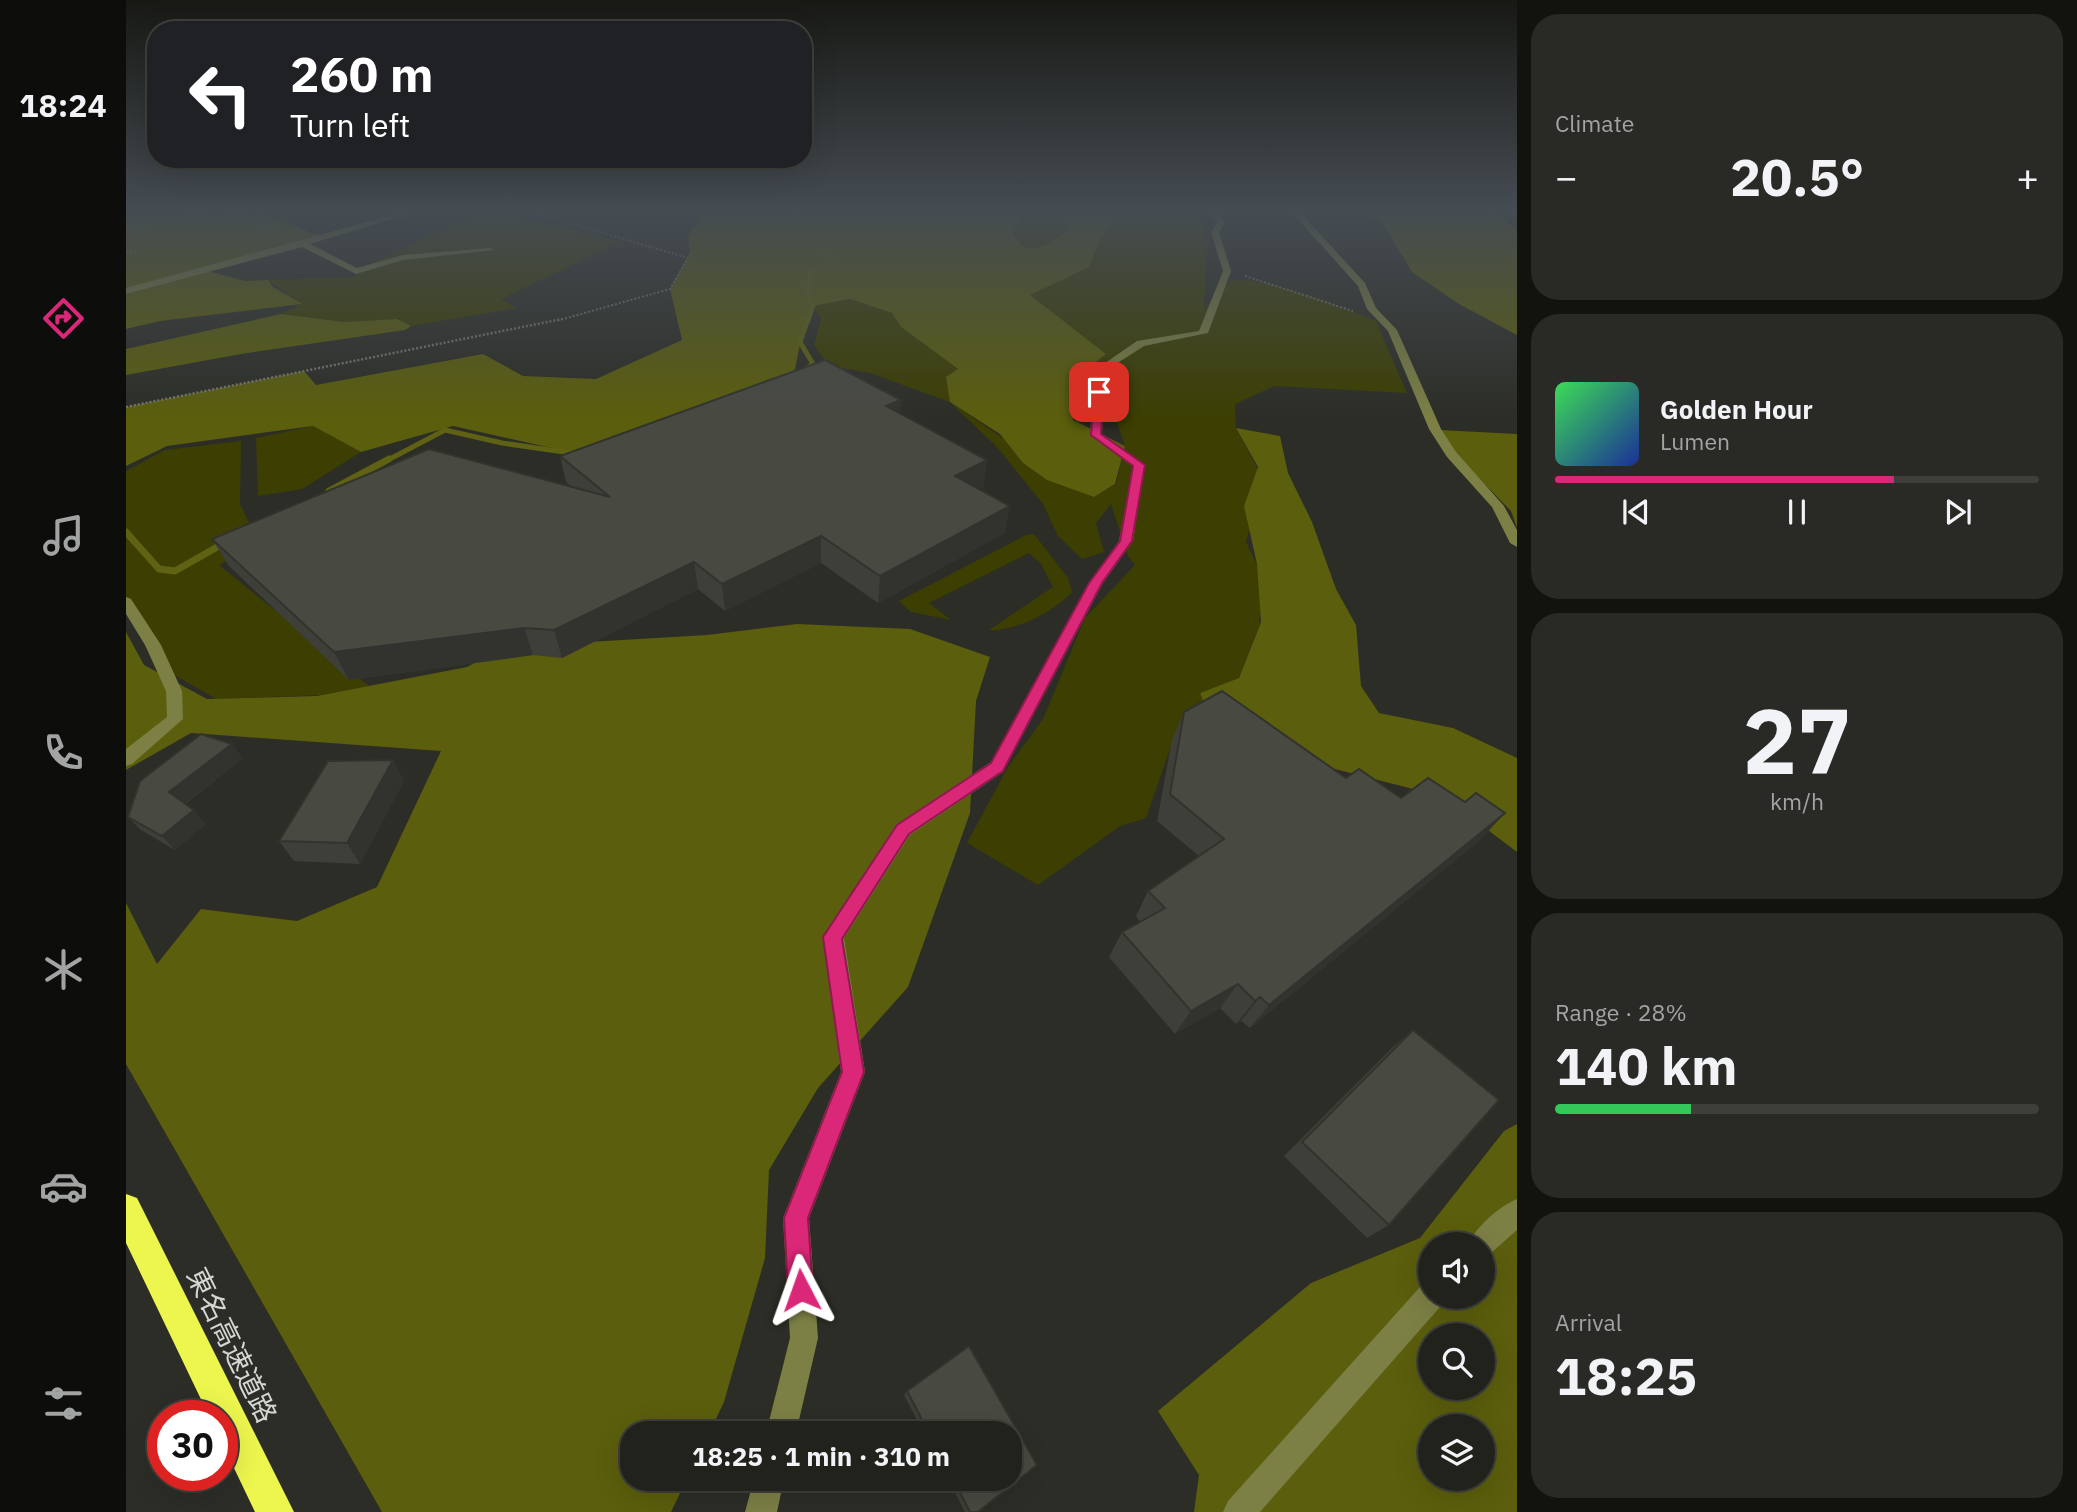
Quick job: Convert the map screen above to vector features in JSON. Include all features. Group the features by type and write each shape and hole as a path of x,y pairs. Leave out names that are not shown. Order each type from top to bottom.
{"highway":[{"name":"東名高速道路","path":"126,1209 275,1512"}],"street":[{"path":"126,291 169,280"},
{"path":"783,1421 804,1338 796,1218 853,1072 833,937 903,830 997,767 1096,583 1126,541 1139,465 1096,435 1100,370 1141,343 1203,333 1224,280"},
{"path":"1357,280 1373,309 1392,330 1435,429 1451,454 1499,506 1517,543"},
{"path":"126,602 153,645 174,691 174,719 126,759"},
{"path":"1495,1232 1517,1212"},
{"path":"1239,1512 1419,1309"},
{"path":"761,1512 766,1491"}],"path":[{"path":"126,407 238,382 495,334 670,289 675,280"},
{"path":"1254,280 1363,314"}],"shaded area":[{"path":"126,280 268,280 273,287 303,304 160,321 126,329"},
{"path":"268,280 542,280 501,299 517,308 411,326 397,319 344,322 281,314 302,304"},
{"path":"675,280 1063,280 1030,295 1106,354 1090,367 1100,383 1073,396 1073,420 1125,446 1115,484 1094,497 1047,480 1023,463 1000,434 950,402 946,377 958,369 901,327 892,313 850,299 813,306 804,323 792,385 579,454 453,426 361,452 313,426 167,446 126,466 126,407 304,371 316,385 483,354 523,376 596,379 682,340 670,289"},
{"path":"949,280 1205,280 1204,310 1224,284 1254,281 1276,286 1376,321 1407,393 1274,386 1235,404 1236,428 1263,479 1246,542 1264,579 1259,626 1239,678 1200,693 1209,718 1171,746 1146,818 1120,826 1038,885 967,843 1008,767 1043,719 1085,618 1135,565 1128,556 1111,504 1096,523 1104,552 1082,559 1058,536 1043,504 997,447 950,402 1004,439 1023,463 1094,497 1116,484 1125,446 1102,380"},
{"path":"1423,280 1517,280 1517,335 1459,304"},
{"path":"850,299 892,313 901,327 959,370 950,402 870,373 829,366 814,345 821,319 813,306"},
{"path":"281,314 344,322 397,319 411,326 405,330 241,354 126,375 126,349"},
{"path":"313,426 361,452 302,489 258,496 256,438"},
{"path":"1236,428 1280,436 1288,473 1312,522 1336,589 1356,625 1361,686 1379,713 1453,728 1517,758 1517,852 1444,797 1335,769 1209,718 1200,693 1239,678 1261,622 1257,564 1244,506 1258,467"},
{"path":"1440,430 1517,434 1517,528 1511,511 1454,453"},
{"path":"241,441 240,504 260,546 219,565 369,686 322,695 216,699 164,669 126,608 126,471 165,450"},
{"path":"1034,534 1068,578 1072,592 1056,606 1034,619 1011,628 989,630 1053,587 1041,564 1029,553 929,603 951,620 911,612 899,601 1026,535"},
{"path":"797,624 910,629 990,657 976,701 970,813 908,987 818,1088 769,1170 765,1258 724,1402 715,1421 620,1421 620,1491 681,1491 671,1512 382,1512 126,1064 126,903 157,964 201,909 297,921 377,887 441,751 191,733 126,770 126,632 144,665 207,699 317,696 467,667 504,647 707,635"},
{"path":"1517,1124 1517,1512 1194,1512 1199,1475 1158,1411 1311,1283 1418,1239 1418,1309 1495,1309 1495,1232 1425,1232 1504,1131"}],"building":[{"path":"825,360 901,400 886,406 987,460 955,476 1010,506 880,576 821,536 722,584 694,562 554,630 524,628 334,652 212,539 429,449 610,497 560,456"},
{"path":"1222,691 1346,778 1359,769 1401,798 1428,778 1465,802 1476,793 1505,813 1269,1005 1260,997 1255,1001 1238,984 1191,1011 1122,932 1165,908 1148,891 1224,839 1170,794 1184,712"},
{"path":"201,734 232,744 169,792 194,810 162,836 128,817 140,781"},
{"path":"393,760 347,843 279,841 328,761"},
{"path":"1413,1030 1499,1100 1389,1225 1302,1142"},
{"path":"969,1346 1012,1421 923,1421 907,1391"},
{"path":"1022,1439 1037,1465 1022,1477"},
{"path":"959,1491 1004,1491 978,1512 970,1512"}],"waterway":[{"path":"808,321 813,306 807,294 809,280"},
{"path":"804,370 813,364 800,342 808,319"},
{"path":"386,461 445,430 502,443 578,454"},
{"path":"329,491 389,459"},
{"path":"126,532 159,569 175,571 226,542"}],"route":[{"path":"801,1290 796,1218 853,1072 833,937 903,830 997,767 1096,583 1126,541 1139,465 1096,435 1099,392"}]}
